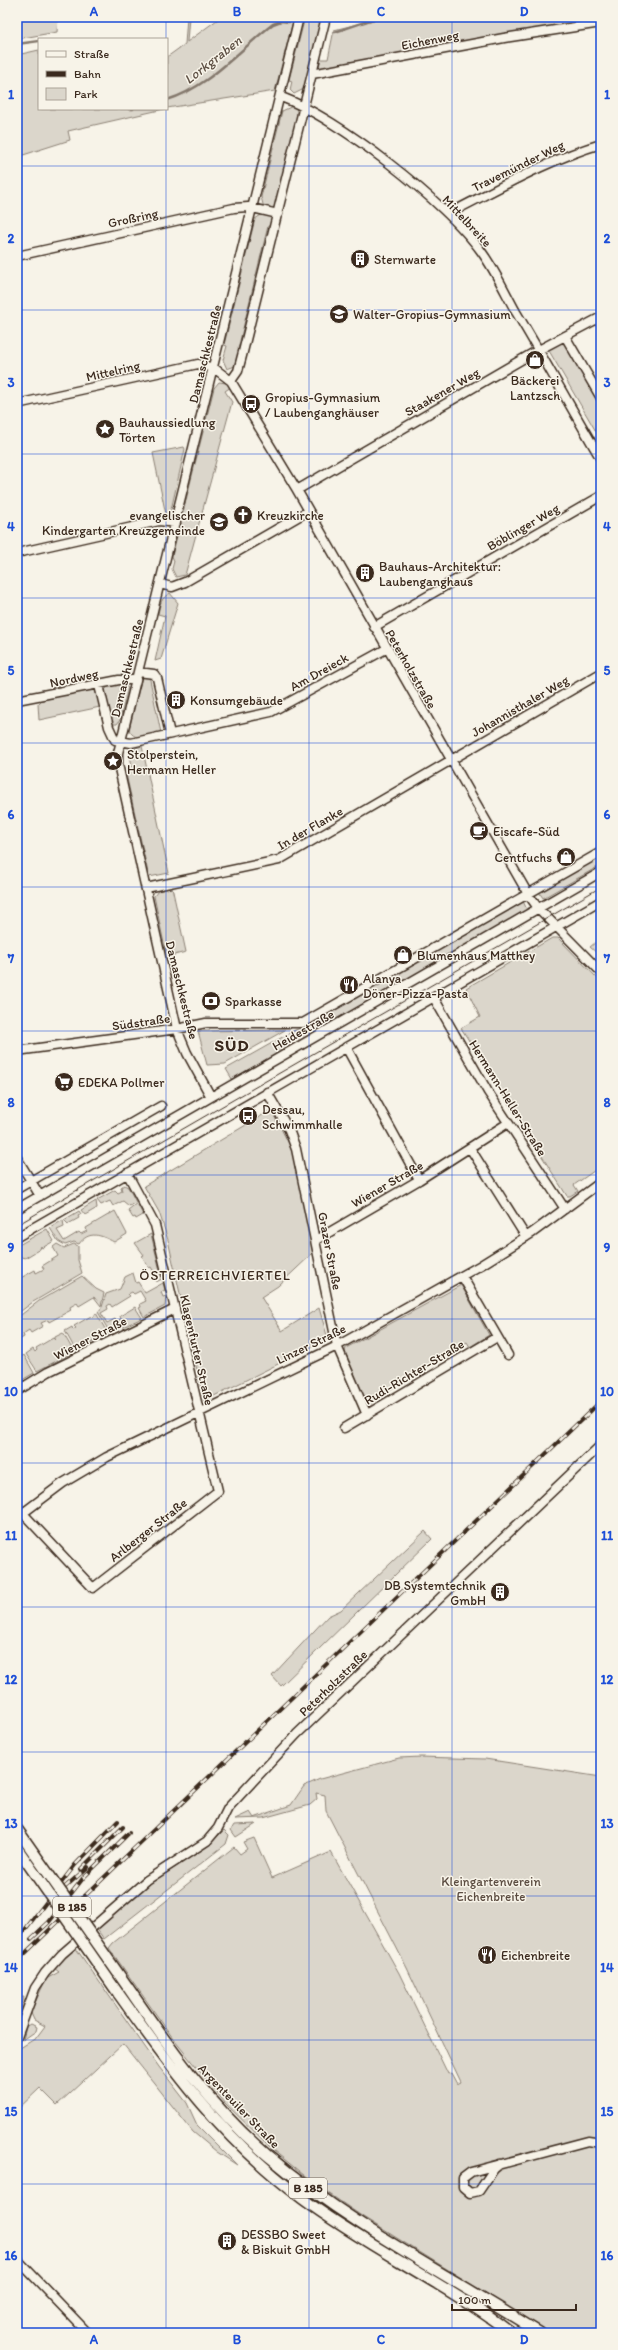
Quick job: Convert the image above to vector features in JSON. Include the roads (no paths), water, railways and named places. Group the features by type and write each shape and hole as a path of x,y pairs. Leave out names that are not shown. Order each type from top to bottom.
{"main road":[{"name":"Argenteuiler Straße","path":"17,1829 190,2073 230,2119 266,2154 322,2199 540,2333"},
{"name":"Argenteuiler Straße","path":"17,1848 118,1993 190,2092 238,2144 268,2171 331,2219 455,2294 511,2333"}],"street":[{"name":"Damaschkestraße","path":"211,1097 186,1053 177,1029 118,764 121,742 136,680 281,97 299,17"},
{"path":"231,381 238,371 326,17"},
{"name":"Eichenweg","path":"312,74 504,38 601,23"},
{"name":"Mittelbreite","path":"281,97 303,106 355,139 394,168 448,214 481,251 599,450 601,459"},
{"name":"Travemünder Weg","path":"448,214 538,168 574,152 601,144"},
{"name":"Großring","path":"17,256 234,208 253,209 278,214"},
{"name":"Staakener Weg","path":"297,490 539,350 601,317"},
{"path":"565,336 601,398"},
{"name":"Mittelring","path":"17,404 198,364 214,368"},
{"name":"Peterholzstraße","path":"214,368 231,381 297,490 386,649 528,894 538,908 601,972"},
{"name":"Böblinger Weg","path":"374,627 601,496"},
{"path":"160,584 172,587 185,582 308,511"},
{"path":"17,553 159,521 176,523"},
{"name":"Am Dreieck","path":"121,742 131,742 271,712 386,649"},
{"path":"138,672 154,674 157,678 170,734"},
{"name":"Johannisthaler Weg","path":"450,760 601,673"},
{"name":"Nordweg","path":"17,700 126,679 136,680"},
{"name":"Damaschkestraße","path":"99,685 110,731 115,740 121,742"},
{"name":"In der Flanke","path":"146,888 279,860 450,760"},
{"name":"Heidestraße","path":"292,1024 309,1020 601,852"},
{"name":"Heidestraße","path":"17,1209 601,872"},
{"path":"17,1237 601,901"},
{"name":"Hermann-Heller-Straße","path":"434,998 508,1123 565,1209"},
{"name":"Südstraße","path":"17,1051 177,1029 206,1023 292,1024"},
{"path":"346,1047 419,1180"},
{"name":"Grazer Straße","path":"267,1092 289,1130 296,1149 337,1346 367,1415"},
{"path":"17,1189 161,1106"},
{"name":"Wiener Straße","path":"316,1240 419,1180 508,1123"},
{"path":"470,1148 526,1237"},
{"path":"17,1158 40,1196"},
{"name":"Klagenfurter Straße","path":"127,1173 155,1225 218,1491"},
{"name":"Linzer Straße","path":"20,1510 107,1457 337,1346 462,1276 526,1237 601,1182"},
{"path":"462,1276 508,1355"},
{"name":"Wiener Straße","path":"17,1391 48,1372 175,1309"},
{"name":"Rudi-Richter-Straße","path":"344,1428 497,1337"},
{"name":"Peterholzstraße","path":"17,2037 30,1998 40,1980 52,1964 147,1880 207,1841 218,1828 228,1808 297,1734 601,1445"},
{"name":"Arlberger Straße","path":"20,1510 93,1588 218,1491"},
{"path":"500,2164 494,2169 479,2191 470,2192 463,2187 466,2174 500,2164 588,2141 601,2143"},
{"path":"17,2259 88,2333"}],"waterway":[{"name":"Lorkgraben","path":"335,32 379,17"},
{"name":"Lorkgraben","path":"168,100 196,87 210,78 273,24 281,21 289,22"},
{"name":"Lorkgraben","path":"17,44 38,41"}],"tram line":[{"path":"17,1225 601,887"}],"railway":[{"path":"17,1961 601,1401"},
{"path":"17,1940 75,1865 118,1821"},
{"path":"81,1869 123,1827"},
{"path":"31,1939 49,1922 84,1877 129,1833"},
{"path":"64,1888 88,1867"}],"place":[{"name":"Sternwarte","path":"360,259"},
{"name":"Walter-Gropius-Gymnasium","path":"339,314"},
{"name":"Bäckerei Lantzsch","path":"535,360"},
{"name":"Gropius-Gymnasium / Laubenganghäuser","path":"251,404"},
{"name":"Bauhaussiedlung Törten","path":"105,429"},
{"name":"Kreuzkirche","path":"243,515"},
{"name":"evangelischer Kindergarten Kreuzgemeinde","path":"219,522"},
{"name":"Bauhaus-Architektur: Laubenganghaus","path":"365,573"},
{"name":"Konsumgebäude","path":"176,700"},
{"name":"Stolperstein, Hermann Heller","path":"113,761"},
{"name":"Eiscafe-Süd","path":"479,831"},
{"name":"Centfuchs","path":"566,857"},
{"name":"Blumenhaus Matthey","path":"403,955"},
{"name":"Alanya Döner-Pizza-Pasta","path":"349,985"},
{"name":"Sparkasse","path":"211,1001"},
{"name":"EDEKA Pollmer","path":"64,1082"},
{"name":"Dessau, Schwimmhalle","path":"248,1116"},
{"name":"DB Systemtechnik GmbH","path":"500,1592"},
{"name":"Eichenbreite","path":"487,1955"},
{"name":"DESSBO Sweet & Biskuit GmbH","path":"227,2241"}],"district":[{"name":"SÜD","path":"232,1045"},
{"name":"ÖSTERREICHVIERTEL","path":"215,1275"}],"park label":[{"name":"Kleingartenverein Eichenbreite","path":"491,1888"}]}
